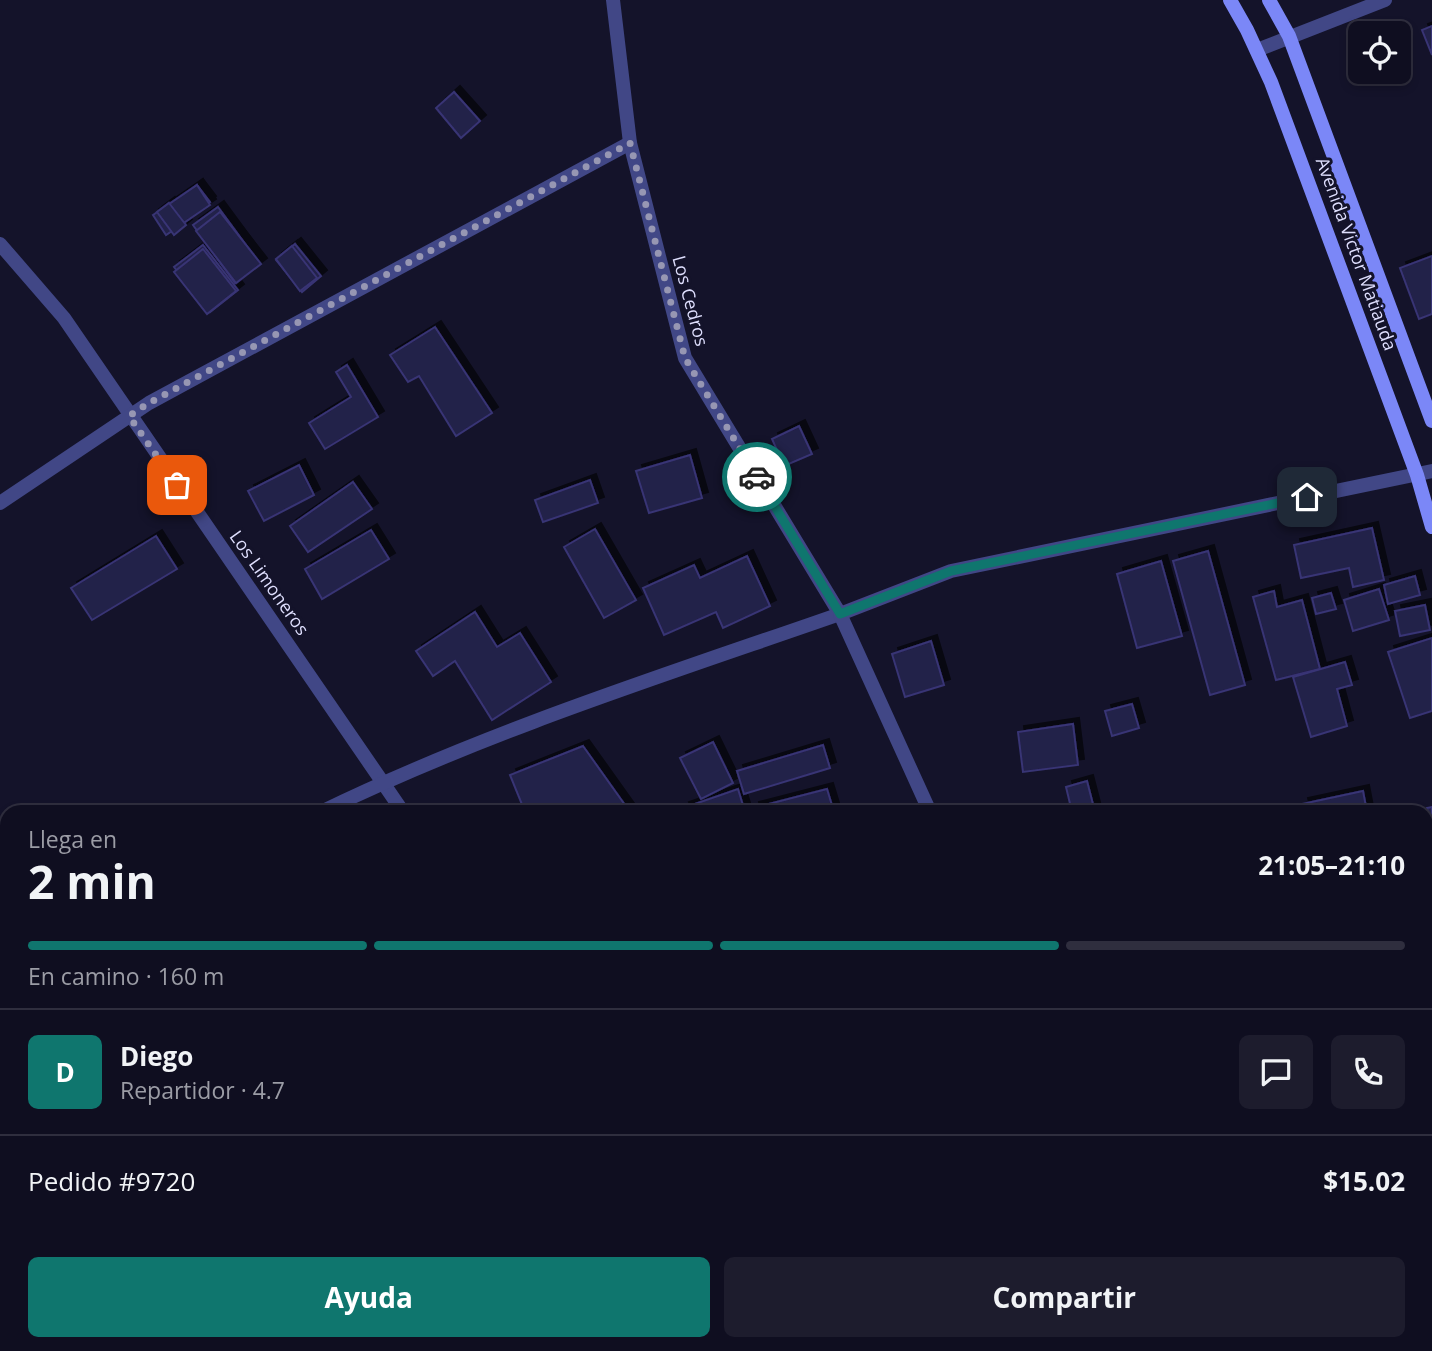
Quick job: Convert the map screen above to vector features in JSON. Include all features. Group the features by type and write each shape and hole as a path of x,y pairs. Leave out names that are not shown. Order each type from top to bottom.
{"main road":[{"name":"Avenida Victor Matiauda","path":"1230,0 1271,82 1417,475 1432,527"},
{"name":"Avenida Victor Matiauda","path":"1269,0 1289,36 1432,421"}],"street":[{"name":"Los Cedros","path":"613,0 630,143 685,358 840,614 927,805"},
{"path":"1257,50 1385,0"},
{"path":"0,503 149,403 630,143"},
{"name":"Los Limoneros","path":"0,244 64,318 399,805"},
{"path":"336,805 384,782 547,716 840,614 951,571 1432,471"}],"building":[{"path":"1432,26 1432,55 1422,30"},
{"path":"454,92 480,121 461,138 436,108"},
{"path":"197,185 210,202 188,219 175,203"},
{"path":"197,185 210,205 166,235 153,215"},
{"path":"169,203 186,225 174,235 157,212"},
{"path":"218,207 260,264 235,283 193,225"},
{"path":"220,212 261,264 236,283 196,231"},
{"path":"295,244 321,276 302,292 276,260"},
{"path":"203,245 238,290 210,312 174,267"},
{"path":"292,246 317,278 300,291 276,259"},
{"path":"203,249 236,291 207,314 174,272"},
{"path":"1432,256 1432,314 1419,319 1400,268"},
{"path":"435,327 492,413 456,436 419,376 408,382 390,355"},
{"path":"347,365 378,417 325,449 309,423 351,397 336,372"},
{"path":"799,426 812,454 784,466 772,439"},
{"path":"690,455 702,498 649,513 636,471"},
{"path":"299,465 314,495 264,521 248,491"},
{"path":"590,480 598,503 543,522 535,500"},
{"path":"353,482 372,509 308,552 290,526"},
{"path":"1372,528 1384,580 1353,587 1349,568 1301,578 1294,545"},
{"path":"595,529 636,600 604,618 564,547"},
{"path":"371,530 389,559 322,599 305,569"},
{"path":"156,536 177,569 92,620 71,588"},
{"path":"1208,551 1245,685 1210,695 1173,561"},
{"path":"747,556 770,606 723,628 716,612 664,635 643,588 694,565 700,578"},
{"path":"1161,561 1182,636 1137,648 1117,574"},
{"path":"1415,576 1420,595 1388,604 1384,585"},
{"path":"1379,589 1389,620 1353,631 1344,600"},
{"path":"1274,591 1277,607 1302,600 1320,669 1276,680 1253,597"},
{"path":"1331,593 1336,609 1316,614 1312,598"},
{"path":"1425,605 1430,630 1400,636 1395,611"},
{"path":"475,612 497,647 520,633 551,682 492,720 455,661 433,676 416,651"},
{"path":"1432,638 1432,711 1410,718 1388,652"},
{"path":"931,641 944,685 905,697 892,654"},
{"path":"1345,662 1352,685 1337,689 1347,726 1311,737 1293,677"},
{"path":"1132,704 1139,728 1112,736 1105,711"},
{"path":"1073,724 1078,765 1023,772 1018,732"},
{"path":"713,742 733,783 701,799 680,758"},
{"path":"823,745 830,768 744,794 737,771"},
{"path":"583,746 625,805 522,805 510,775"},
{"path":"1087,781 1093,805 1070,805 1066,787"},
{"path":"738,789 743,805 692,805"},
{"path":"827,789 832,805 765,805"},
{"path":"1363,791 1366,805 1302,805"}],"way so far":[{"path":"177,485 129,416 630,143 685,358 757,477"}],"route":[{"path":"757,477 840,614 951,571 1307,497"}]}
